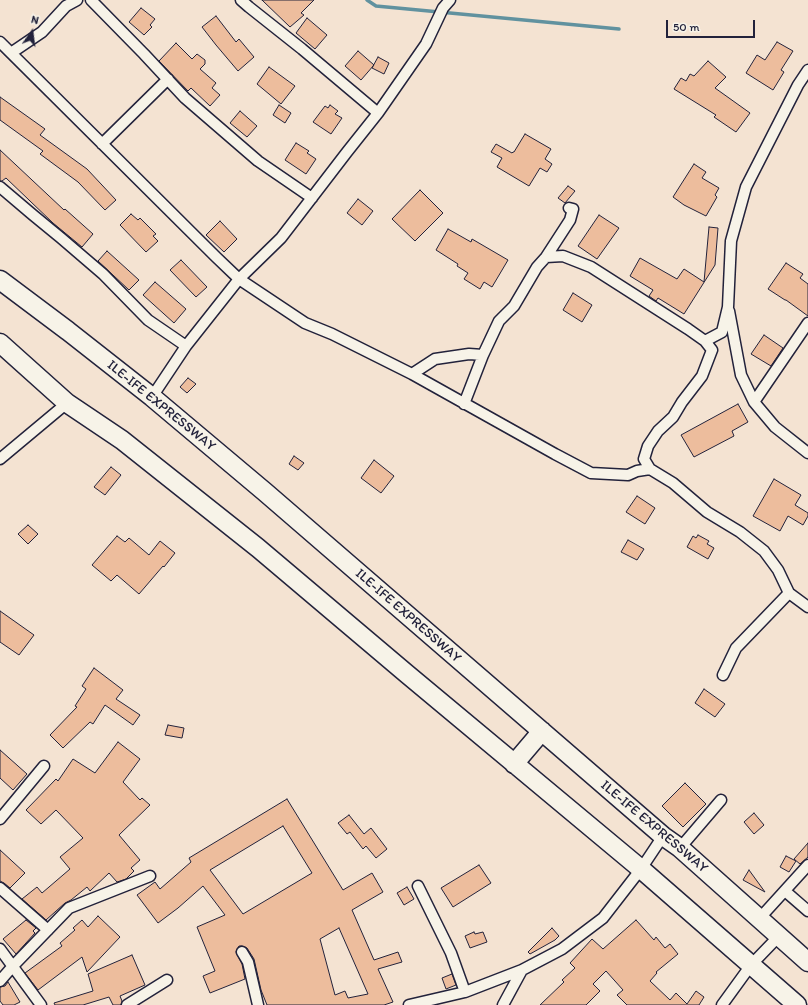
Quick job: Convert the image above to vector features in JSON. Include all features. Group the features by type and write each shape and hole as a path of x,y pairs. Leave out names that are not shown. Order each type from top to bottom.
{"highway":[{"name":"ILE-IFE EXPRESSWAY","path":"0,280 68,331 152,398 265,492 663,836 680,848 808,962"},
{"path":"0,343 67,403 122,440 258,548 641,869 797,1005"},
{"path":"514,764 542,731"}],"street":[{"path":"11,53 42,32 66,6 77,0"},
{"path":"91,0 185,98 258,161 312,198"},
{"path":"241,0 378,113"},
{"path":"152,398 186,346 240,279 281,238 378,113 426,44 443,8 450,0"},
{"path":"0,42 216,257 240,279 305,323 332,334 412,374 555,454 591,472 628,476 637,471 650,469"},
{"path":"705,341 722,332 728,307 731,241 746,187 798,85 808,70"},
{"path":"102,144 168,79"},
{"path":"0,187 103,274 148,320 186,346"},
{"path":"464,404 483,355 499,322 514,306 537,267 546,257 570,220 573,209 569,208"},
{"path":"546,257 563,256 591,266 705,341 712,350 702,376 682,402 674,417 658,431 648,446 644,459 650,469 673,483 707,512 740,532 764,551 778,570 789,594 808,606"},
{"path":"728,307 741,375 754,402 775,427 808,453"},
{"path":"754,402 808,323"},
{"path":"412,374 435,359 469,354 483,355"},
{"path":"0,459 67,403"},
{"path":"723,675 736,648 789,594"},
{"path":"0,819 44,766"},
{"path":"680,848 721,800"},
{"path":"410,1005 465,992 522,970 562,948 603,918 641,869 663,836"},
{"path":"759,919 808,865"},
{"path":"0,981 69,908 150,876"},
{"path":"418,886 451,953 465,992"},
{"path":"0,888 48,930"},
{"path":"785,891 808,911"},
{"path":"722,1005 751,965 779,936"},
{"path":"0,949 42,1005"},
{"path":"242,952 248,962 258,1005"},
{"path":"503,1005 522,970"},
{"path":"127,1005 168,980"}],"building":[{"path":"262,0 314,0 301,13 304,15 290,27"},
{"path":"141,8 155,19 150,25 152,27 144,35 129,22"},
{"path":"216,16 236,42 239,39 254,57 238,71 202,27"},
{"path":"307,18 327,35 315,49 296,33"},
{"path":"777,42 793,51 781,70 784,72 773,90 746,73 757,55 765,60"},
{"path":"176,43 192,59 197,54 205,60 205,64 200,69 216,83 212,88 220,95 210,106 191,88 188,91 159,61"},
{"path":"358,51 374,65 361,80 345,66"},
{"path":"378,57 389,63 384,74 372,68"},
{"path":"708,61 726,77 715,88 750,113 736,132 714,117 716,115 674,89 681,78 686,81 690,74 694,76"},
{"path":"269,67 295,86 281,104 257,84"},
{"path":"0,97 45,129 40,135 87,169 116,200 105,210 78,182 40,154 43,151 0,120"},
{"path":"279,105 291,113 285,123 273,115"},
{"path":"330,105 338,111 335,114 342,118 331,134 313,122 325,106 328,108"},
{"path":"240,111 257,126 247,137 230,123"},
{"path":"525,134 551,149 545,159 552,164 547,172 540,168 529,186 497,167 502,158 491,152 496,144 512,153 514,152"},
{"path":"296,143 309,151 307,153 316,159 306,174 285,160"},
{"path":"0,150 64,210 65,209 93,234 82,247 53,223 6,178 0,181"},
{"path":"694,164 706,172 702,178 719,188 715,195 717,197 706,216 684,205 673,197"},
{"path":"568,186 575,191 565,203 558,198"},
{"path":"420,190 443,213 415,241 392,219"},
{"path":"358,199 373,211 362,225 347,213"},
{"path":"131,214 138,220 140,218 156,234 153,236 158,241 146,252 120,225"},
{"path":"599,215 619,228 597,259 578,246"},
{"path":"220,221 237,239 224,252 206,235"},
{"path":"709,227 718,228 715,265 684,314 658,298 656,301 649,296 653,290 630,276 640,258 677,279 684,269 704,282"},
{"path":"448,229 471,242 472,239 508,260 492,287 484,282 480,289 464,279 468,273 457,266 458,264 436,250"},
{"path":"107,251 139,280 129,290 98,261"},
{"path":"181,260 207,287 196,297 170,270"},
{"path":"786,263 803,274 800,278 808,284 808,316 768,289"},
{"path":"155,282 186,309 174,323 143,295"},
{"path":"573,293 592,305 582,322 563,310"},
{"path":"764,335 783,348 771,366 751,354"},
{"path":"188,378 196,384 187,393 180,387"},
{"path":"738,404 748,422 732,431 734,436 694,457 681,435"},
{"path":"294,456 304,463 298,470 289,464"},
{"path":"374,460 394,476 381,493 361,478"},
{"path":"111,467 121,475 105,495 94,487"},
{"path":"774,479 801,495 795,505 808,513 803,525 788,516 780,531 753,516"},
{"path":"637,496 655,508 645,524 626,512"},
{"path":"28,525 38,534 28,544 18,534"},
{"path":"698,535 709,541 707,544 714,548 708,559 687,547 693,536 696,538"},
{"path":"117,536 125,542 129,538 149,555 160,541 175,553 139,594 117,575 111,581 92,565"},
{"path":"628,540 644,549 637,560 621,552"},
{"path":"0,611 34,635 19,655 0,642"},
{"path":"94,668 123,690 116,699 140,715 133,725 105,705 93,724 90,722 63,748 50,735 77,707 75,706 86,689 82,686"},
{"path":"704,689 725,704 715,717 695,703"},
{"path":"168,725 184,728 182,738 165,735"},
{"path":"118,742 140,759 123,782 140,800 142,798 150,805 119,835 140,860 131,868 134,871 126,879 117,882 109,873 90,891 87,887 65,903 46,920 22,899 37,887 42,893 70,869 60,857 83,838 56,810 41,824 26,810 56,779 58,781 73,759 95,773"},
{"path":"0,750 27,774 13,790 0,778"},
{"path":"685,783 706,804 683,827 662,806"},
{"path":"287,799 343,890 372,873 383,892 352,910 374,960 398,952 402,962 378,969 393,1002 384,1005 267,1005 261,990 254,959 247,948 242,946 239,946 236,952 242,964 245,979 210,993 203,976 215,971 197,927 225,915 203,886 158,923 137,895 155,882 160,889 191,862 189,858","holes":["283,826 312,873 243,914 210,870","339,928 368,994 348,998 345,991 335,995 320,939"]},
{"path":"754,813 764,825 754,834 744,822"},
{"path":"349,815 364,834 371,828 387,849 376,858 366,846 363,849 350,832 347,834 338,823"},
{"path":"808,843 808,857 800,864 794,859"},
{"path":"0,850 25,873 10,888 0,881"},
{"path":"786,856 796,861 789,872 780,867"},
{"path":"479,865 491,883 453,907 441,888"},
{"path":"749,870 765,892 743,880"},
{"path":"407,887 414,899 404,905 397,893"},
{"path":"98,916 120,937 87,972 82,957 38,990 25,973 62,946 60,943 75,930 73,928 82,920 88,927"},
{"path":"26,920 36,928 33,931 35,933 16,954 3,939"},
{"path":"636,920 654,940 656,937 665,948 670,944 678,954 656,972 657,973 650,981 670,1000 676,993 687,1004 696,991 704,997 699,1005 627,1005 617,995 623,990 606,971 593,984 600,991 586,1005 540,1005 564,982 562,980 575,968 570,963 592,939 603,949"},
{"path":"552,928 559,936 555,940 530,954 528,952"},
{"path":"474,932 475,934 483,932 487,942 470,948 465,936"},
{"path":"132,955 145,985 120,996 122,1001 121,1005 113,1005 109,997 83,1005 55,1005 54,1003 93,991 88,974"},
{"path":"452,974 456,985 446,989 442,978"},
{"path":"8,982 20,1002 14,1005 3,1005 0,1001 0,987 5,986"}],"waterway":[{"path":"367,0 376,6 619,29"}]}
